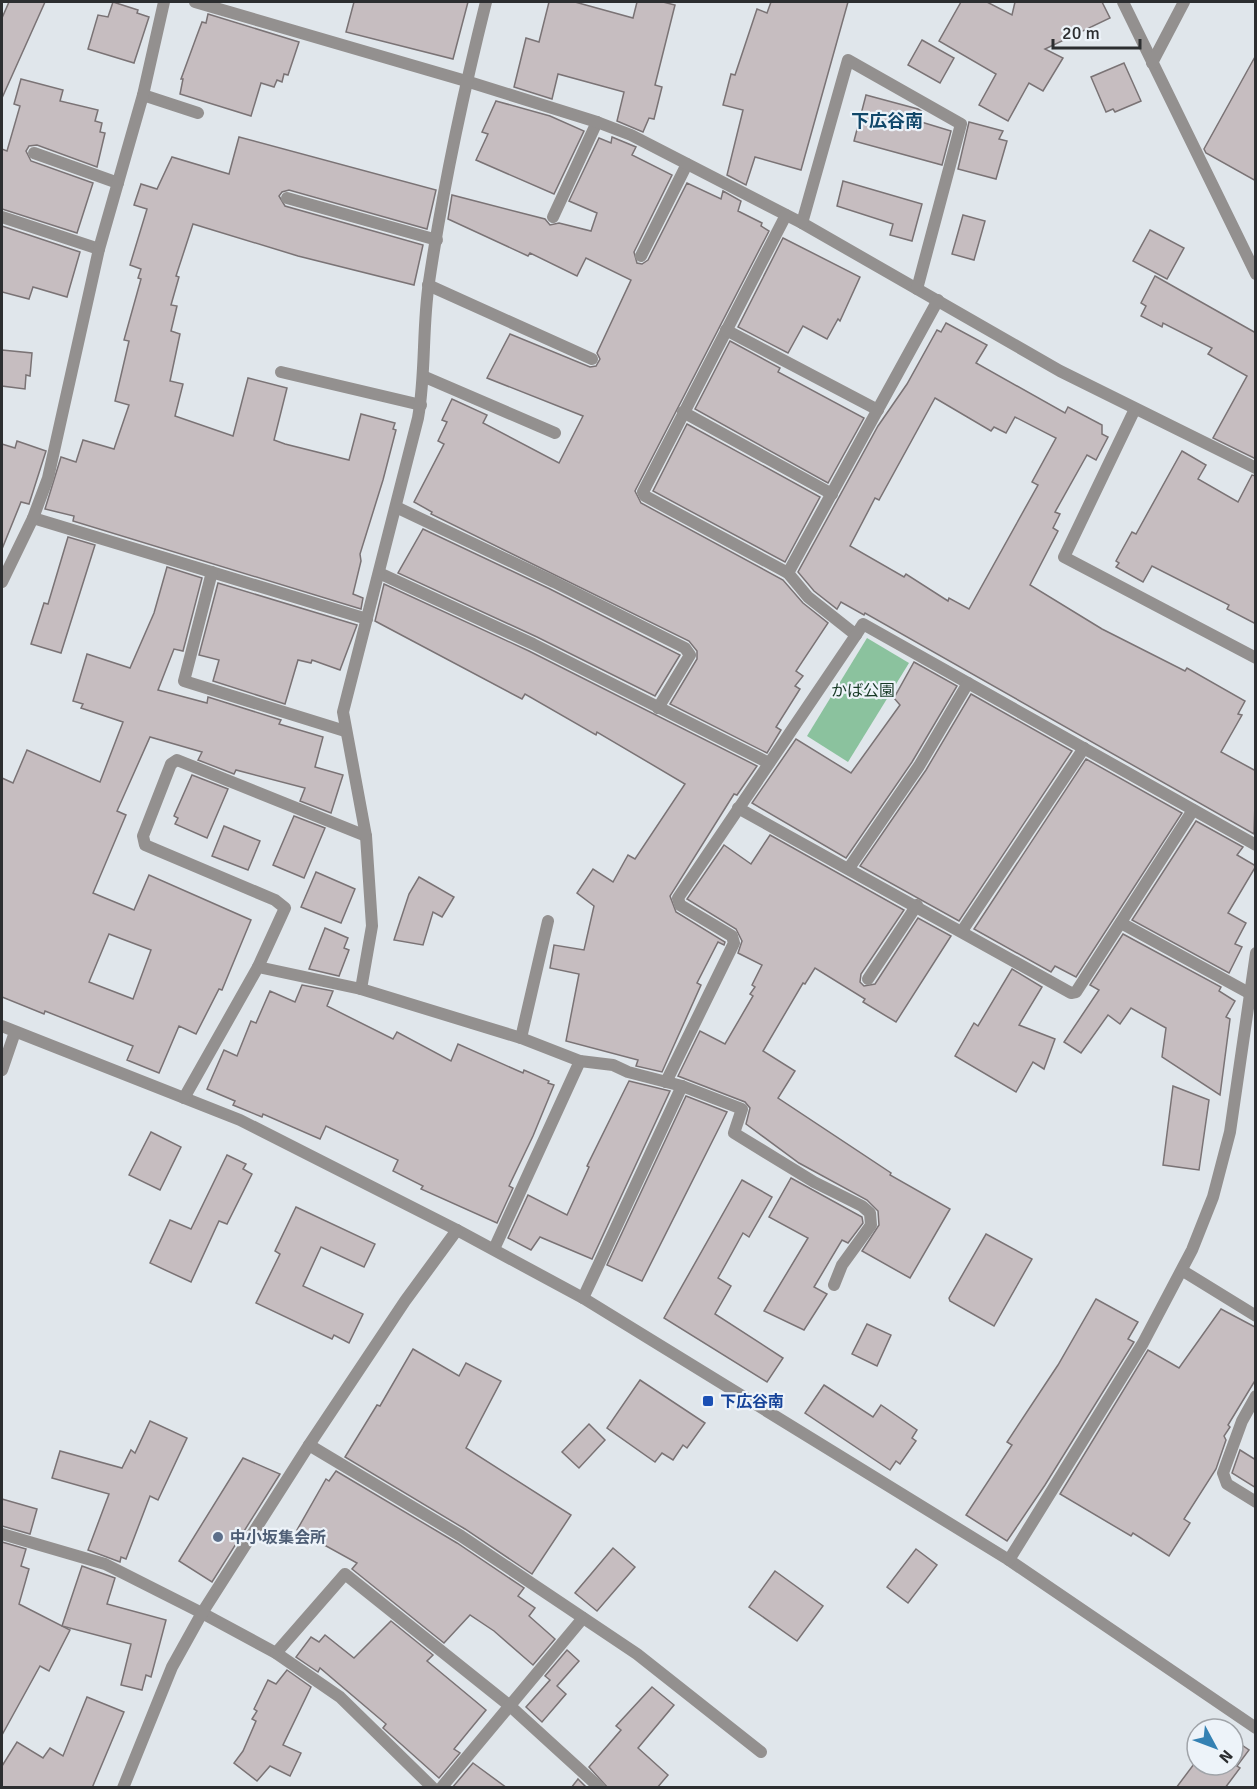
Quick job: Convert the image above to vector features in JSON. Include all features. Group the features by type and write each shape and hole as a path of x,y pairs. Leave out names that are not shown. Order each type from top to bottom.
{"street":[{"path":"3,578 33,518 48,478 99,249 143,95 164,2"},
{"path":"195,2 466,81 631,135 786,214 1060,372 1134,411 1256,468"},
{"path":"362,989 372,926 366,836 343,712 421,405 425,377 428,285 466,81 486,2"},
{"path":"1123,2 1256,274"},
{"path":"1152,63 1184,2"},
{"path":"802,223 848,60 961,124 917,289"},
{"path":"143,95 198,113"},
{"path":"553,218 597,122"},
{"path":"34,153 118,183"},
{"path":"641,256 687,164"},
{"path":"287,198 437,240"},
{"path":"786,214 643,492 645,496 788,573 808,597 856,635"},
{"path":"2,217 99,249"},
{"path":"428,285 592,358"},
{"path":"788,573 938,300"},
{"path":"726,330 878,410"},
{"path":"281,372 421,405"},
{"path":"425,377 555,433"},
{"path":"1134,411 1065,557 1256,658"},
{"path":"683,412 832,494"},
{"path":"396,507 554,582 685,648 690,655 658,708"},
{"path":"33,518 367,620"},
{"path":"212,573 184,681 345,731"},
{"path":"379,573 533,644 769,763"},
{"path":"666,1082 734,942 732,936 680,905 678,898 862,624 1256,845"},
{"path":"849,868 918,766 968,683"},
{"path":"962,931 1084,748"},
{"path":"184,1098 258,967 285,908 275,900 145,845 143,836 171,764 177,760 366,836"},
{"path":"738,808 1071,993 1076,992 1193,810"},
{"path":"868,979 917,906"},
{"path":"521,1038 548,921"},
{"path":"1121,923 1249,993"},
{"path":"1009,1560 1102,1412 1183,1271 1214,1197 1230,1132 1256,953"},
{"path":"258,967 362,989 521,1038 580,1060 613,1065 628,1072 682,1086 742,1109 734,1133 814,1182 862,1206 870,1213 871,1225 842,1265 834,1285"},
{"path":"2,1026 240,1120 458,1230 583,1298 1009,1560 1256,1728"},
{"path":"2,1070 15,1032"},
{"path":"494,1249 580,1060"},
{"path":"583,1298 682,1086"},
{"path":"123,1788 172,1667 202,1612 405,1301 458,1230"},
{"path":"1183,1271 1256,1316"},
{"path":"1256,1396 1242,1421 1223,1473 1227,1484 1256,1502"},
{"path":"309,1445 461,1536 637,1653 761,1752"},
{"path":"2,1534 105,1564 202,1612 276,1653 340,1697 433,1788"},
{"path":"276,1653 345,1574 510,1706 600,1788"},
{"path":"441,1788 583,1618"}],"green space":[{"name":"かば公園","path":"867,638 909,663 848,762 807,736"}],"building":[{"path":"9,2 45,2 2,98 2,18"},
{"path":"113,2 138,10 137,13 149,17 134,63 88,49 98,15 108,17"},
{"path":"354,2 468,2 453,59 346,32"},
{"path":"549,2 575,2 633,18 637,2 663,2 675,5 655,85 662,87 654,119 649,118 643,132 617,121 624,92 558,74 552,99 514,87 526,38 539,42"},
{"path":"771,2 848,2 801,170 755,157 746,185 727,175 743,110 723,105 731,74 735,75 757,9 767,13"},
{"path":"961,2 987,2 1012,15 1015,2 1102,2 1110,18 1045,49 1063,58 1043,91 1029,83 1008,121 979,105 996,74 939,41"},
{"path":"208,14 299,42 288,75 284,74 282,82 277,80 274,87 261,83 251,116 180,94 183,79 181,79 202,22 206,23"},
{"path":"922,40 954,58 940,83 908,65"},
{"path":"1256,55 1256,181 1206,153 1204,149"},
{"path":"1124,63 1141,101 1115,112 1113,109 1106,112 1091,77"},
{"path":"21,79 63,90 60,101 98,110 95,121 102,123 100,132 105,133 97,167 37,145 29,146 26,151 31,161 93,183 77,233 2,209 2,149 7,151 20,106 14,104"},
{"path":"866,95 918,109 923,112 918,121 951,131 942,165 854,141"},
{"path":"496,101 550,116 584,131 554,194 476,160 488,134 482,132"},
{"path":"969,122 1003,131 999,139 1007,141 996,179 958,169"},
{"path":"239,137 436,190 427,229 289,190 282,192 279,196 285,206 423,245 414,285 298,256 193,224 176,276 179,277 171,305 177,306 171,331 180,334 170,381 183,384 175,416 233,436 248,378 287,388 274,440 285,444 349,460 361,414 395,423 393,429 396,430 383,480 360,554 361,561 353,594 363,598 361,609 73,521 74,516 45,509 61,457 76,462 83,440 114,449 129,405 115,401 129,341 124,340 141,279 138,278 141,269 130,265 147,209 134,205 141,184 157,189 172,157 229,174"},
{"path":"612,137 636,147 632,155 672,175 634,252 637,263 642,264 648,260 687,183 721,199 723,191 741,201 738,211 762,223 761,226 769,231 635,491 641,503 783,580 803,603 828,623 796,671 803,676 795,686 800,689 776,727 781,730 767,753 670,704 697,659 697,651 689,641 431,514 432,512 414,502 444,444 438,441 447,422 442,420 452,399 487,415 483,423 559,463 583,416 487,378 510,334 590,367 596,366 600,359 597,353 631,280 586,258 577,276 530,253 528,256 448,219 452,195 545,219 550,225 559,223 591,231 597,213 569,201 599,138 611,143"},
{"path":"843,181 922,204 912,241 890,235 893,224 837,206"},
{"path":"963,215 985,221 974,260 952,254"},
{"path":"2,226 80,252 67,297 33,287 29,299 2,292"},
{"path":"1150,230 1184,248 1167,279 1133,261"},
{"path":"783,238 860,277 840,321 838,319 827,339 803,326 788,353 738,327"},
{"path":"1155,276 1256,333 1256,459 1213,438 1247,376 1208,354 1212,348 1163,323 1162,327 1141,316 1146,306 1141,303"},
{"path":"946,323 987,345 976,363 1065,413 1068,407 1102,425 1102,434 1108,437 1096,460 1087,455 1055,512 1060,514 1053,528 1058,531 1030,585 1102,629 1185,671 1187,668 1245,701 1238,714 1242,715 1221,752 1256,771 1254,834 865,613 864,615 841,602 837,609 814,591 798,572 878,426 907,384 937,330 941,332","holes":["935,398 991,431 994,427 1006,433 1015,417 1056,438 1032,482 1038,485 969,609 949,598 948,601 906,574 904,577 850,546 875,498 879,500"]},
{"path":"730,341 780,368 778,372 864,418 828,483 695,409"},
{"path":"2,350 32,353 30,376 26,375 25,389 2,386"},
{"path":"687,424 820,497 785,562 653,491"},
{"path":"17,441 46,451 29,504 21,502 2,549 2,444 15,448"},
{"path":"1182,451 1206,465 1198,479 1238,502 1252,475 1256,476 1256,624 1227,609 1229,605 1152,566 1143,582 1116,567 1119,563 1116,561 1132,532 1136,534"},
{"path":"423,529 550,589 680,655 655,696 537,637 398,573"},
{"path":"68,537 95,545 61,653 31,644 44,603 48,604"},
{"path":"167,567 202,578 183,651 174,649 158,690 207,703 208,697 281,720 279,724 323,737 315,767 343,775 331,813 300,801 305,788 236,770 234,774 198,760 202,752 150,737 117,811 126,815 93,893 134,910 149,875 251,920 222,990 219,989 196,1034 179,1026 159,1073 127,1060 133,1046 45,1011 44,1014 2,997 2,778 13,783 27,750 100,782 123,722 81,708 83,704 73,701 87,654 130,668 154,613","holes":["109,934 151,950 133,999 89,982"]},
{"path":"218,583 357,625 340,670 312,660 311,663 298,660 285,704 213,681 219,660 199,655"},
{"path":"384,584 529,651 757,766 737,795 734,794 670,896 676,912 725,942 724,945 718,942 697,983 701,985 662,1072 636,1066 638,1060 566,1041 579,974 550,968 554,945 584,950 594,906 577,893 593,869 613,882 628,855 635,859 685,784 597,732 596,735 525,694 522,699 375,621"},
{"path":"914,662 957,686 912,762 846,858 752,803 796,739 851,773 900,705 894,698"},
{"path":"971,694 1072,751 959,921 860,866 926,770"},
{"path":"1086,759 1182,813 1076,977 1055,966 1051,972 974,929"},
{"path":"192,775 228,789 207,838 175,824 178,818 174,816"},
{"path":"294,816 325,828 304,878 273,865"},
{"path":"1196,821 1243,847 1237,855 1256,866 1228,913 1246,923 1235,944 1242,947 1229,973 1132,920"},
{"path":"224,826 260,841 248,870 212,856"},
{"path":"770,835 904,910 861,974 860,982 864,986 875,984 918,918 951,936 896,1022 863,1002 865,999 815,968 805,984 803,983 763,1051 795,1071 778,1098 891,1173 890,1175 950,1209 910,1278 862,1251 879,1225 878,1211 867,1200 799,1163 746,1124 750,1108 745,1102 678,1076 700,1031 725,1044 753,996 750,994 755,987 752,985 762,965 738,953 742,941 736,929 687,899 724,845 751,864"},
{"path":"316,872 355,889 341,923 301,907"},
{"path":"419,877 454,897 442,917 433,912 423,945 394,940 409,894"},
{"path":"325,928 348,938 344,948 349,950 339,976 309,969"},
{"path":"1123,934 1221,987 1219,991 1235,1001 1226,1017 1230,1019 1220,1095 1162,1057 1166,1028 1131,1008 1120,1024 1108,1015 1081,1053 1064,1042 1099,990 1090,985"},
{"path":"1012,969 1042,987 1019,1025 1055,1039 1044,1069 1033,1062 1016,1092 955,1056 974,1023 978,1026"},
{"path":"302,985 333,991 327,1006 393,1039 397,1032 451,1061 458,1044 523,1073 524,1070 554,1085 509,1186 513,1188 497,1223 421,1189 423,1186 393,1171 398,1160 326,1126 320,1139 263,1114 262,1117 233,1105 235,1101 207,1089 224,1050 237,1056 251,1021 256,1023 270,991 295,1002"},
{"path":"629,1081 670,1091 592,1259 540,1237 531,1250 508,1238 528,1195 567,1215 589,1167 587,1166"},
{"path":"1173,1086 1209,1100 1199,1170 1163,1165"},
{"path":"686,1096 727,1112 642,1281 607,1265"},
{"path":"151,1132 181,1147 160,1190 129,1175"},
{"path":"227,1155 246,1164 243,1169 252,1174 227,1224 219,1221 191,1282 150,1263 170,1220 191,1229"},
{"path":"791,1178 862,1217 863,1223 848,1243 842,1240 814,1287 827,1294 804,1330 764,1311 808,1238 769,1217"},
{"path":"742,1180 772,1197 749,1237 743,1233 718,1278 731,1286 715,1314 783,1358 767,1382 664,1318"},
{"path":"296,1207 375,1244 364,1267 321,1247 303,1286 363,1314 349,1343 334,1335 332,1339 256,1303 280,1254 275,1251"},
{"path":"986,1234 1032,1259 994,1326 950,1301 949,1298"},
{"path":"1096,1299 1138,1322 1128,1339 1134,1342 1045,1485 1007,1541 966,1515 1012,1445 1007,1442 1058,1365"},
{"path":"1221,1309 1255,1327 1256,1379 1228,1425 1230,1427 1224,1436 1226,1440 1216,1469 1184,1519 1190,1523 1169,1556 1133,1533 1131,1536 1060,1494 1148,1350 1179,1368"},
{"path":"867,1324 891,1335 877,1366 852,1354"},
{"path":"413,1349 459,1376 466,1363 501,1381 466,1448 571,1515 532,1574 465,1529 345,1457 377,1405 380,1406"},
{"path":"640,1380 705,1423 687,1448 683,1445 673,1460 662,1453 655,1462 607,1428"},
{"path":"824,1385 873,1417 881,1405 917,1430 912,1438 916,1441 900,1464 896,1461 890,1470 805,1413"},
{"path":"150,1421 187,1438 158,1500 150,1496 126,1559 121,1557 120,1562 88,1550 109,1494 52,1478 60,1451 122,1468 131,1450 135,1453"},
{"path":"589,1424 605,1440 579,1468 562,1452"},
{"path":"1240,1450 1256,1460 1256,1488 1232,1473"},
{"name":"中小坂集会所","path":"243,1458 280,1474 212,1582 179,1561"},
{"path":"336,1471 457,1543 524,1588 518,1596 535,1608 529,1616 555,1639 533,1665 494,1631 470,1615 444,1643 352,1569 357,1563 297,1530 326,1479 329,1481"},
{"path":"2,1499 37,1509 30,1534 2,1526"},
{"path":"2,1542 26,1549 21,1566 29,1569 19,1604 70,1630 49,1671 40,1666 2,1735"},
{"path":"613,1548 635,1567 597,1611 575,1593"},
{"path":"916,1549 937,1565 908,1603 887,1587"},
{"path":"82,1566 115,1578 107,1604 166,1620 151,1677 146,1675 142,1690 121,1685 131,1644 62,1626"},
{"path":"775,1571 823,1606 797,1641 749,1607"},
{"path":"391,1621 433,1655 427,1661 486,1710 454,1749 460,1753 439,1778 383,1728 386,1724 320,1668 318,1672 296,1657 311,1637 319,1642 325,1635 354,1658"},
{"path":"567,1650 579,1661 557,1686 566,1694 542,1722 526,1707 550,1680 545,1676"},
{"path":"287,1670 311,1687 283,1745 301,1753 290,1776 270,1766 257,1781 234,1763 243,1751 256,1721 252,1719 257,1711 254,1709 268,1680 276,1684"},
{"path":"652,1687 674,1705 638,1748 668,1775 657,1788 608,1788 589,1767 621,1730 616,1726"},
{"path":"87,1697 124,1712 92,1788 2,1788 2,1766 17,1742 43,1758 50,1748 63,1756"},
{"path":"473,1763 507,1788 452,1788"},
{"path":"1185,1776 1233,1777 1225,1788 1176,1788"},
{"path":"578,1779 587,1788 571,1788"}],"place":[{"name":"下広谷南","path":"708,1401"},
{"name":"中小坂集会所","path":"218,1537"}],"district":[{"name":"下広谷南","path":"887,121"}]}
